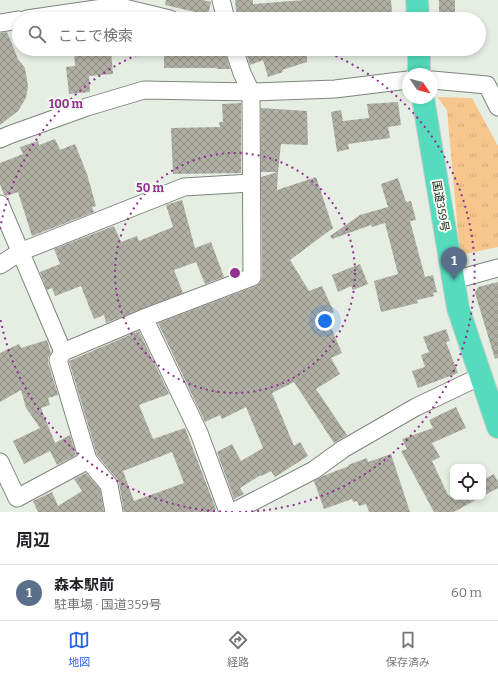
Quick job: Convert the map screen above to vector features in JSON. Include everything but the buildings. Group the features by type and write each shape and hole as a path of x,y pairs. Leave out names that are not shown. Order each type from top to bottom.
{"highway":[{"path":"417,0 418,12"},
{"path":"419,56 419,68"},
{"name":"国道359号","path":"424,104 458,308 498,427"}],"street":[{"path":"221,0 224,12"},
{"path":"75,12 116,6 141,12"},
{"path":"0,23 12,21"},
{"path":"114,512 109,485 88,460 58,360 63,352 144,318 252,278 251,92 236,56"},
{"path":"0,139 80,110 144,90 251,92 335,89 402,81"},
{"path":"438,81 487,85 498,107"},
{"path":"0,266 20,252 184,187 251,183"},
{"path":"0,204 63,352"},
{"path":"454,280 498,268"},
{"path":"144,318 199,433 228,512"},
{"path":"232,512 314,470 343,449 416,407 480,376"},
{"path":"0,462 17,498 88,460"}],"green space":[{"path":"438,97 472,98 498,146 498,247 460,255 447,110"}],"place":[{"name":"森本駅前","path":"454,280"}]}
